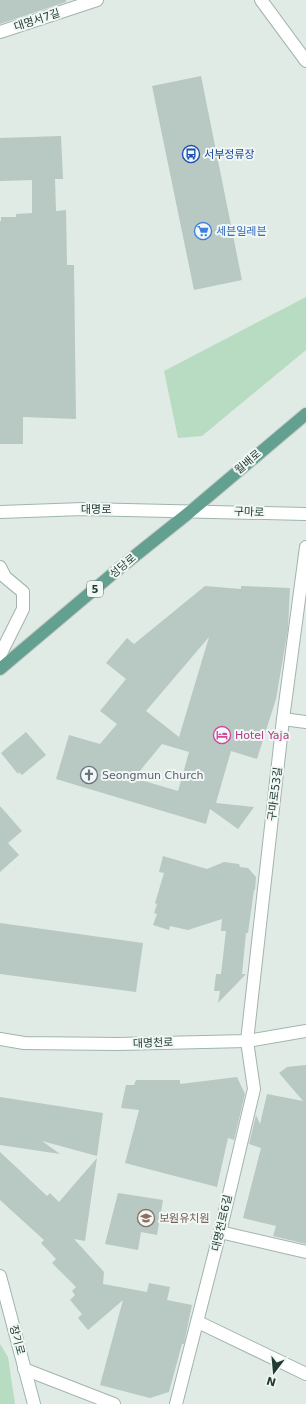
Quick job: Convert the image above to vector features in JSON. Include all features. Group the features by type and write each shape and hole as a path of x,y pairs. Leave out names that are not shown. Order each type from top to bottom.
{"main road":[{"name":"월배로","path":"191,511 306,414"},
{"name":"성당로","path":"0,669 116,571 191,511"}],"street":[{"name":"대명서7길","path":"0,32 97,0"},
{"path":"260,0 306,61"},
{"name":"대명로","path":"0,512 83,509 191,511"},
{"name":"구마로","path":"191,511 306,514"},
{"name":"구마로53길","path":"247,1041 284,719 306,547"},
{"path":"0,655 23,609 23,592 2,575"},
{"path":"284,719 306,722"},
{"name":"대명천로","path":"0,1039 24,1043 118,1044 247,1041 306,1031"},
{"name":"대명천로6길","path":"176,1404 198,1322 254,1089 247,1041"},
{"path":"220,1232 306,1252"},
{"name":"장기로","path":"0,1276 34,1404"},
{"path":"198,1322 306,1374"},
{"path":"24,1369 114,1404"}],"green space":[{"path":"306,297 306,350 202,436 178,438 164,371"},
{"path":"0,1344 8,1357 15,1404 0,1404"}],"building":[{"path":"0,0 66,0 66,2 0,24"},
{"name":"서부정류장","path":"201,76 242,280 194,290 152,86"},
{"path":"61,136 63,179 55,179 56,211 66,210 67,265 74,265 76,419 23,417 23,444 0,444 0,221 1,217 16,217 16,214 32,213 32,180 0,181 0,138"},
{"path":"205,586 241,589 241,586 290,588 288,629 276,699 257,759 231,751 216,803 254,807 238,829 210,809 206,824 56,779 69,735 100,744 117,724 100,711 126,679 106,663 127,638 134,644","holes":["209,637 179,737 146,711","162,744 189,752 178,791 134,778"]},
{"path":"26,732 46,755 22,775 19,772 18,774 1,753"},
{"path":"0,806 22,831 8,843 19,855 0,872"},
{"path":"163,856 207,869 224,862 239,864 240,867 248,868 256,877 248,933 246,933 242,974 246,974 218,1003 220,991 214,991 216,974 221,974 226,931 221,931 222,919 188,930 170,926 169,930 153,925 157,914 154,913 157,904 155,903 164,873 159,872"},
{"path":"0,923 143,943 136,992 0,974"},
{"path":"306,1065 306,1244 273,1236 276,1226 243,1218 261,1148 249,1144 256,1115 260,1124 267,1094 303,1101 279,1073 287,1067"},
{"path":"237,1077 245,1094 234,1140 228,1138 217,1187 125,1163 139,1110 121,1108 126,1085 134,1085 136,1080 180,1080 180,1084"},
{"path":"0,1097 103,1113 97,1156 42,1141 60,1154 0,1145"},
{"path":"0,1152 47,1196 50,1193 59,1202 97,1158 85,1241 74,1239 104,1272 103,1284 147,1292 149,1283 170,1287 167,1300 192,1305 184,1344 182,1344 169,1392 150,1398 100,1385 123,1300 88,1330 78,1318 82,1314 70,1300 75,1295 72,1291 76,1287 52,1263 56,1259 41,1243 44,1240 0,1200"},
{"path":"118,1193 163,1200 157,1235 141,1232 138,1250 105,1244"}],"place":[{"name":"서부정류장","path":"191,154"},
{"name":"세븐일레븐","path":"203,231"},
{"name":"Hotel Yaja","path":"222,735"},
{"name":"Seongmun Church","path":"89,775"},
{"name":"보원유치원","path":"146,1218"}]}
